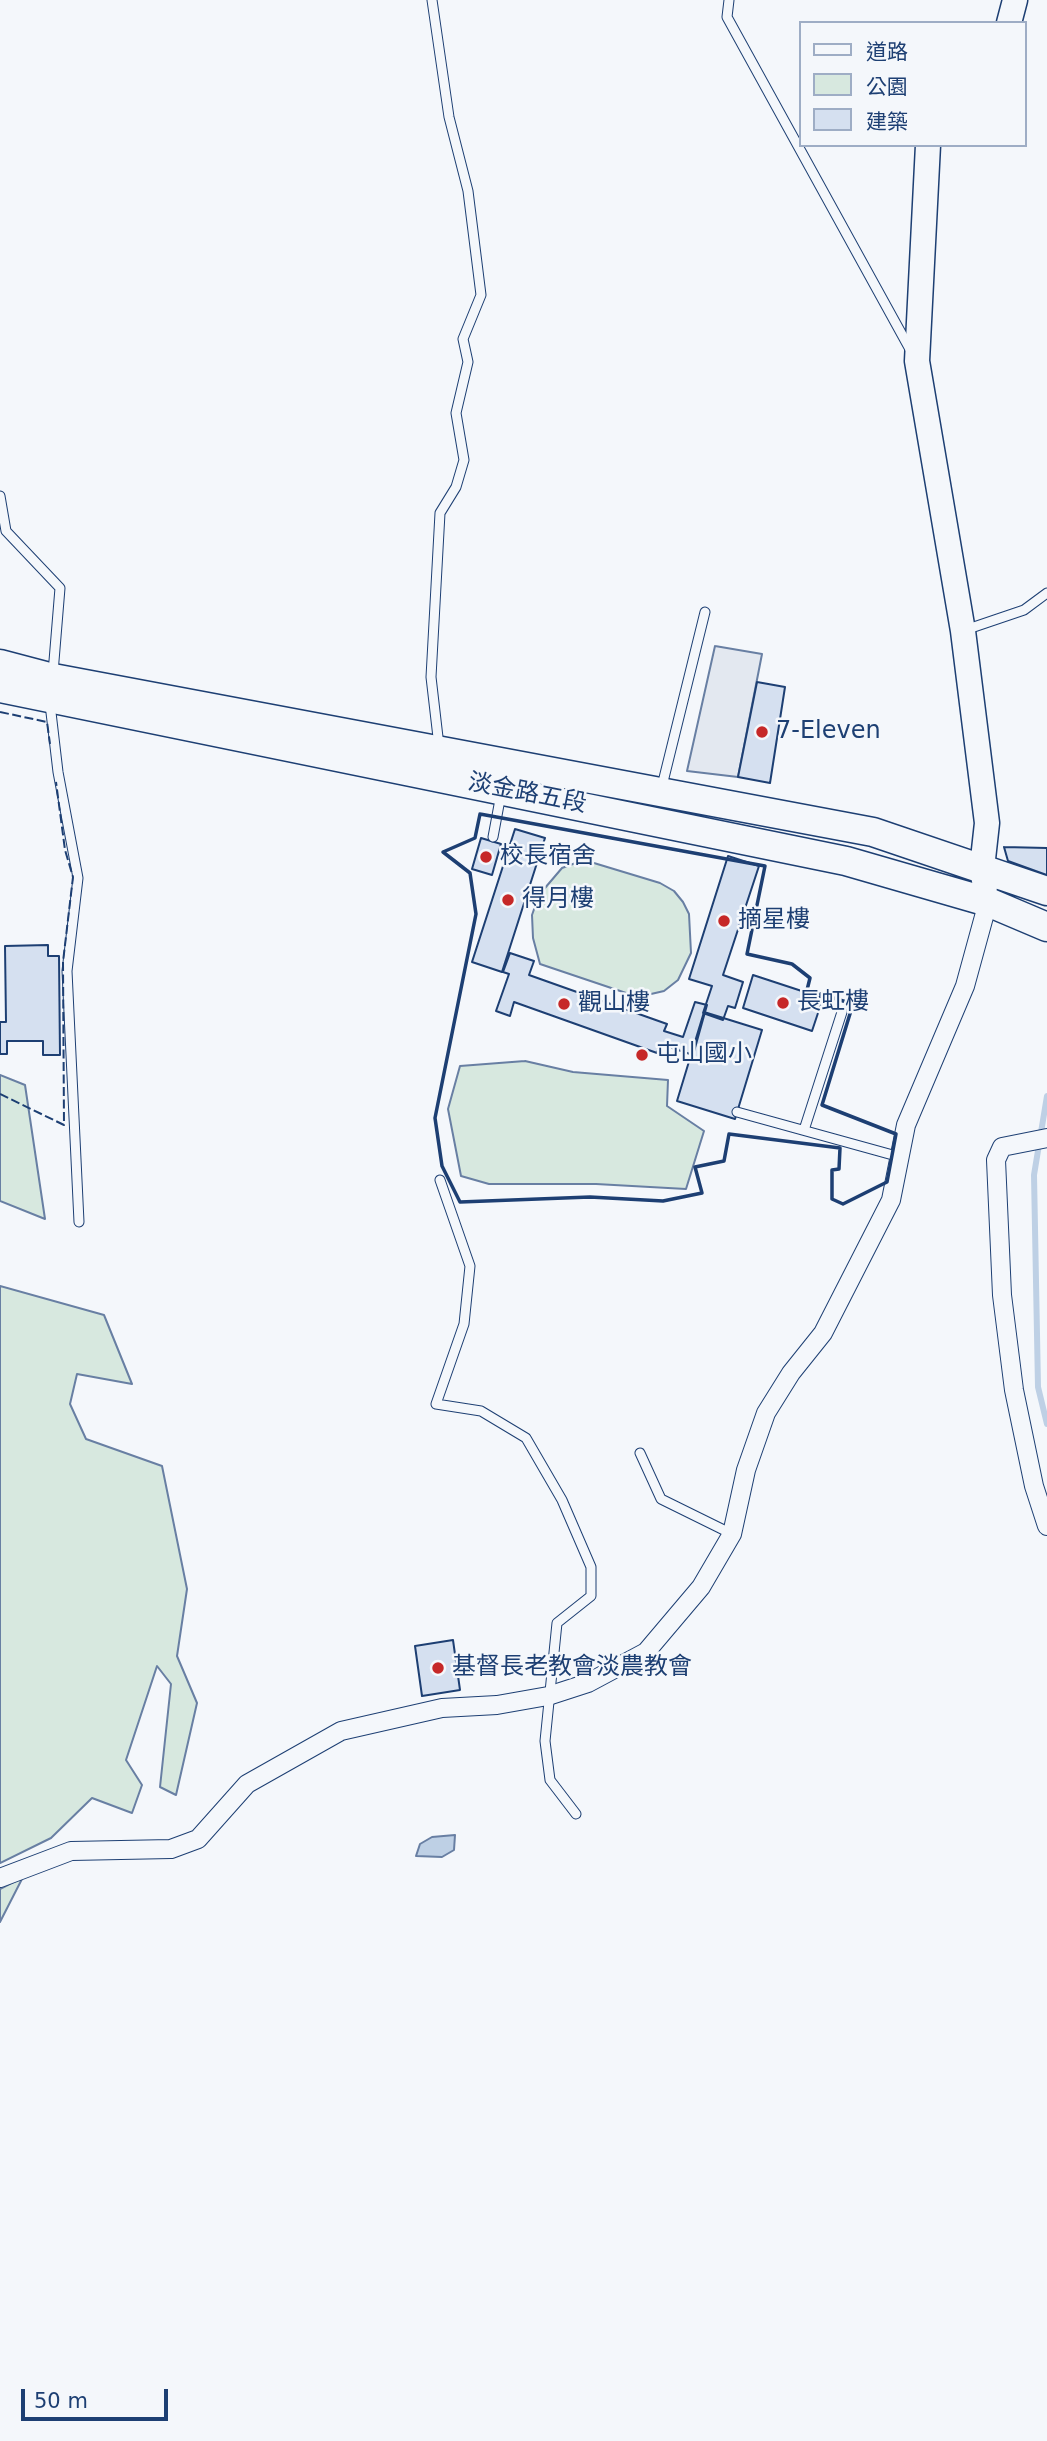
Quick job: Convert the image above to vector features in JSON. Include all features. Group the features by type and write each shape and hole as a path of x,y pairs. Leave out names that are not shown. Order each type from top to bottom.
{"main road":[{"name":"淡金路五段","path":"0,664 51,689 502,789 846,861 988,902 1047,927"},
{"name":"淡金路五段","path":"0,688 51,689 440,751 873,832 1047,891"},
{"path":"706,831 711,801"}],"street":[{"path":"1010,21 1015,0"},
{"path":"0,1878 71,1851 171,1849 198,1839 247,1784 341,1731 442,1708 497,1705 548,1696 587,1683 646,1652 701,1587 732,1534 746,1470 766,1413 791,1373 822,1333 891,1200 906,1125 965,986 988,902 982,868 988,823 963,631 917,362 928,147"},
{"path":"1047,1138 1002,1147 996,1160 1002,1295 1014,1390 1034,1486 1047,1526"}],"lane":[{"path":"432,0 449,117 468,191 481,295 463,339 468,362 456,413 464,460 456,487 440,513 431,677 440,751"},
{"path":"729,0 727,17 917,362"},
{"path":"0,496 6,531 60,587 51,689 58,772 78,878 67,971 79,1222"},
{"path":"963,631 1024,610 1047,593"},
{"path":"661,792 705,612"},
{"path":"493,837 502,789"},
{"path":"804,1130 842,1012"},
{"path":"737,1112 900,1157"},
{"path":"440,1180 470,1266 464,1324 436,1404 481,1411 526,1438 562,1500 591,1567 591,1596 557,1623 545,1741 550,1780 576,1814"},
{"path":"640,1453 661,1499 732,1534"}],"green space":[{"path":"584,860 660,883 674,891 683,902 689,914 691,953 678,980 664,991 638,997 540,964 533,938 532,915 539,895 562,868"},
{"path":"525,1061 573,1072 668,1080 667,1106 704,1131 686,1189 596,1184 489,1184 461,1176 448,1109 460,1066"},
{"path":"0,1075 25,1085 45,1219 0,1201"},
{"path":"0,1286 104,1315 132,1384 77,1374 70,1404 86,1439 162,1466 187,1589 177,1656 197,1703 176,1795 160,1787 171,1684 157,1666 126,1760 142,1785 132,1813 92,1798 51,1838 0,1863"},
{"path":"23,1877 0,1922 0,1889"}],"shaded area":[{"path":"715,646 762,654 738,777 687,771"}],"water":[{"path":"455,1835 454,1850 442,1857 416,1856 420,1844 432,1837"}],"building":[{"name":"7-Eleven","path":"757,682 785,687 770,783 738,777"},
{"name":"得月樓","path":"515,829 545,838 502,972 472,962"},
{"name":"校長宿舍","path":"481,838 501,844 492,875 472,869"},
{"path":"1004,847 1047,848 1047,875 1008,861"},
{"name":"摘星樓","path":"728,856 759,866 723,975 743,982 735,1008 728,1006 723,1020 703,1013 712,986 689,979"},
{"path":"48,945 48,956 59,956 60,1055 43,1055 43,1041 7,1041 7,1054 0,1054 0,1022 6,1022 5,946"},
{"name":"觀山樓","path":"510,953 534,961 529,975 667,1024 664,1031 683,1037 695,1002 707,1005 693,1055 660,1044 657,1053 514,1002 510,1016 496,1011 509,974 503,972"},
{"name":"長虹樓","path":"753,975 823,998 812,1031 743,1008"},
{"path":"704,1012 762,1030 735,1119 677,1101"},
{"name":"基督長老教會淡農教會","path":"453,1640 460,1690 422,1696 415,1646"}],"waterway":[{"path":"1047,1096 1034,1175 1038,1387 1047,1424"}],"fence":[{"path":"0,712 47,722 50,744"},
{"path":"0,1094 64,1125 63,962 73,877 65,850 56,782"}],"wall":[{"path":"480,814 765,866 747,954 792,964 810,978 807,990 853,1004 822,1105 896,1134 887,1182 843,1204 832,1199 832,1170 839,1169 840,1148 729,1134 724,1161 695,1167 702,1193 663,1201 590,1197 460,1202 442,1166 435,1118 476,914 470,873 443,852 475,838 480,814"}],"place":[{"name":"7-Eleven","path":"762,732"},
{"name":"校長宿舍","path":"486,857"},
{"name":"得月樓","path":"508,900"},
{"name":"摘星樓","path":"724,921"},
{"name":"長虹樓","path":"783,1003"},
{"name":"觀山樓","path":"564,1004"},
{"name":"屯山國小","path":"642,1055"},
{"name":"基督長老教會淡農教會","path":"438,1668"}]}
